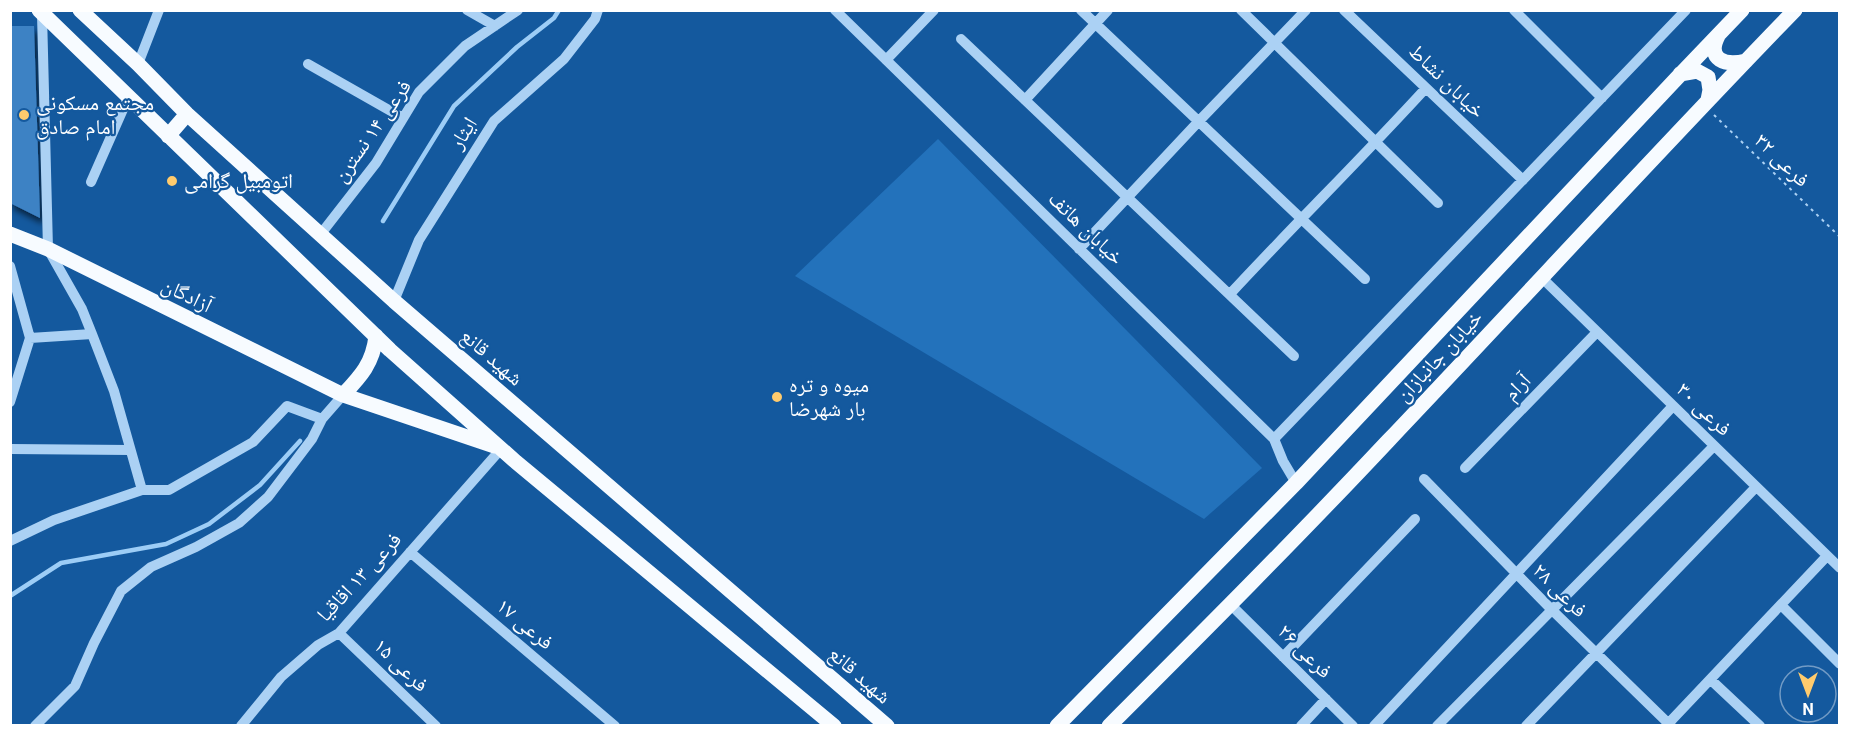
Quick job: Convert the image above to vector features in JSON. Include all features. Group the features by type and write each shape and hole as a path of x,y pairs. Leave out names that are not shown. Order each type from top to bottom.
{"main road":[{"name":"شهید قانع","path":"80,10 187,114 394,301 887,726"},
{"name":"خیابان جانبازان","path":"1057,726 1296,483 1742,10"},
{"name":"خیابان جانبازان","path":"1109,726 1387,442 1795,10"},
{"path":"40,12 376,336 501,448 834,726"},
{"path":"1718,36 1713,46 1715,54 1721,61 1736,64 1746,61"},
{"path":"1680,74 1697,71 1708,77 1710,90 1706,102"},
{"path":"168,136 187,114"},
{"name":"آزادگان","path":"10,234 48,249 343,395 501,448"},
{"path":"343,395 368,364 374,353 376,336"}],"street":[{"path":"138,64 159,10"},
{"path":"467,10 495,26"},
{"name":"فرعی ۱۴ نسترن","path":"320,235 376,163 419,92 465,46 518,10"},
{"name":"ایثار","path":"394,301 419,240 494,121 564,59 595,19 598,10"},
{"name":"خیابان هاتف","path":"835,10 1274,439 1296,483"},
{"path":"886,60 934,10"},
{"path":"1081,10 1365,279"},
{"path":"1025,100 1108,10"},
{"path":"1241,10 1438,203"},
{"path":"1079,249 1306,10"},
{"name":"خیابان نشاط","path":"1344,10 1523,180"},
{"path":"1514,10 1602,98"},
{"path":"1274,439 1686,11"},
{"path":"40,12 48,249 82,309 92,334 114,391 142,490"},
{"path":"961,39 1294,356"},
{"path":"308,64 404,118"},
{"path":"1230,294 1426,88"},
{"path":"91,182 128,98"},
{"path":"10,266 30,338 10,402"},
{"name":"فرعی ۳۰","path":"1541,277 1839,568"},
{"name":"آرام","path":"1465,468 1597,332"},
{"path":"30,338 92,334"},
{"path":"35,726 75,686 121,591 151,567 196,548 239,523 268,497 312,439 322,419 343,395"},
{"path":"10,541 54,520 142,490 169,490 253,442 287,405 322,419"},
{"path":"1374,726 1673,405"},
{"path":"1437,726 1714,446"},
{"name":"فرعی ۱۳ اقاقیا","path":"245,724 281,677 318,645 339,633 501,448"},
{"path":"10,450 130,450"},
{"name":"فرعی ۲۸","path":"1424,479 1668,725"},
{"path":"1526,726 1756,487"},
{"path":"1283,657 1415,519"},
{"name":"فرعی ۱۷","path":"410,552 615,726"},
{"path":"1668,725 1827,556"},
{"name":"فرعی ۲۶","path":"1230,604 1353,726"},
{"path":"1781,605 1839,664"},
{"name":"فرعی ۱۵","path":"339,633 436,726"},
{"path":"1711,680 1760,726"},
{"path":"1301,726 1326,699"}],"path":[{"name":"فرعی ۳۲","path":"1706,102 1839,237"}],"shaded area":[{"path":"938,139 1262,468 1204,519 795,276"}],"building":[{"name":"مجتمع مسکونی امام صادق","path":"10,26 34,26 40,218 10,203"}],"waterway":[{"path":"383,221 454,106 517,47 554,18 559,10"},
{"path":"10,596 61,563 166,544 209,524 260,485 300,441"}],"place":[{"name":"مجتمع مسکونی امام صادق","path":"24,115"},
{"name":"اتومبیل گرامی","path":"172,181"},
{"name":"میوه و تره بار شهرضا","path":"777,397"}]}
